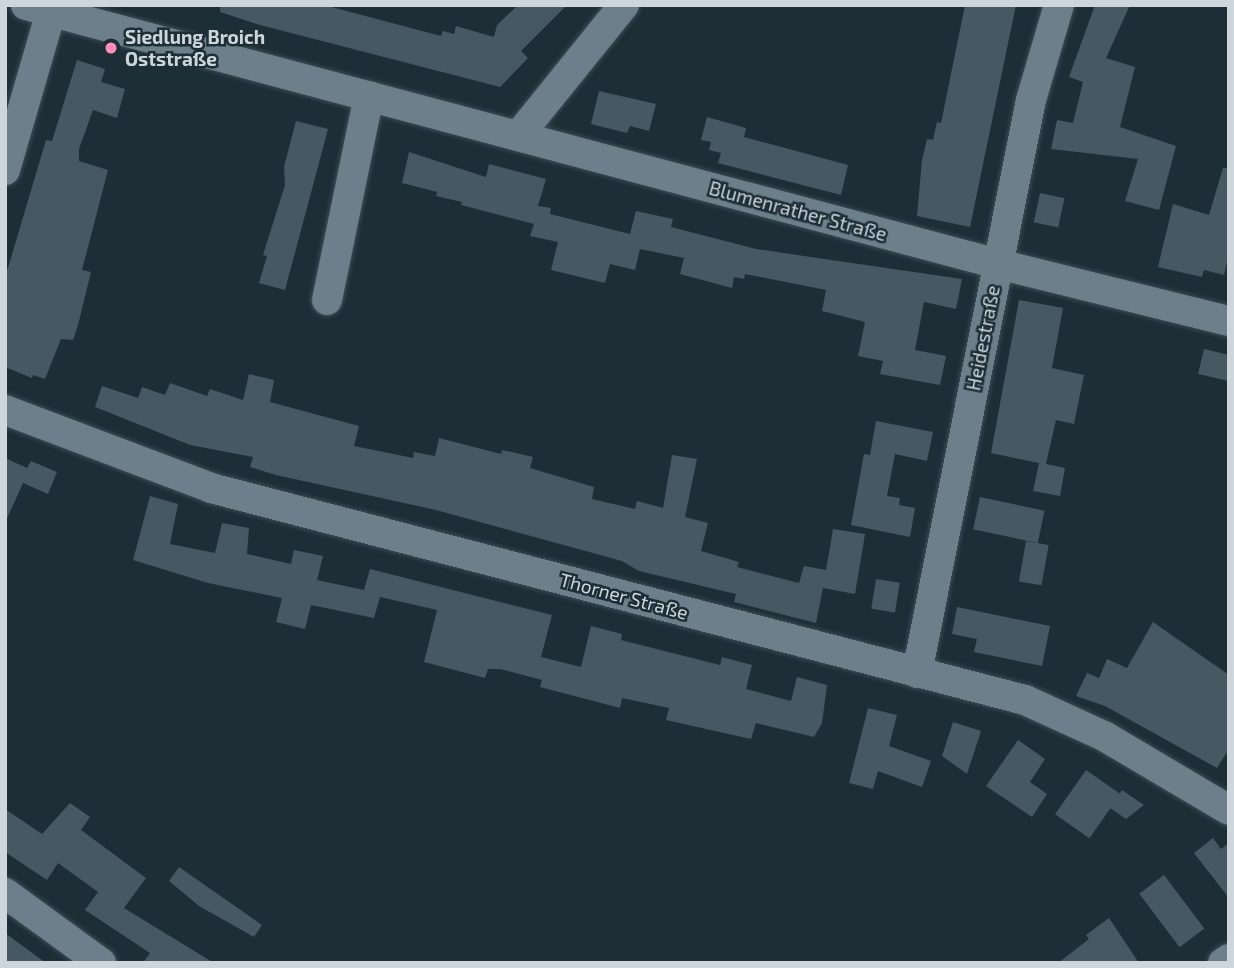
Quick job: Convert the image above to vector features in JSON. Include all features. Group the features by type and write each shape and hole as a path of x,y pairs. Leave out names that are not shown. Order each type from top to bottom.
{"street":[{"path":"519,135 624,5"},
{"name":"Heidestraße","path":"917,673 1031,100 1059,5"},
{"path":"5,170 44,7"},
{"name":"Blumenrather Straße","path":"44,7 998,264 1229,321"},
{"path":"327,300 369,96"},
{"name":"Thorner Straße","path":"5,410 211,488 1026,700 1104,736 1229,810"},
{"path":"5,893 101,963"},
{"path":"1223,963 1229,959"}],"building":[{"path":"220,5 324,5 441,36 443,31 454,34 456,26 494,37 497,25 518,5 567,5 521,51 528,58 500,87 260,25 220,12"},
{"path":"965,5 1016,5 970,227 917,216 922,160 927,139 933,140 937,122 941,123"},
{"path":"1095,5 1130,5 1106,58 1135,67 1120,127 1176,146 1159,210 1125,201 1138,159 1051,149 1057,120 1073,123 1083,82 1069,77"},
{"path":"77,60 105,69 101,82 125,89 117,118 93,110 79,149 79,161 108,170 82,270 91,272 78,325 73,340 61,339 45,379 33,375 32,378 5,367 5,278 46,140 52,141"},
{"path":"599,91 656,104 649,131 630,126 627,133 591,124"},
{"path":"707,117 746,128 744,137 848,165 841,195 718,163 721,153 709,150 711,142 701,140"},
{"path":"296,121 328,129 285,290 259,283 267,256 263,255 285,185 284,167"},
{"path":"409,152 486,177 489,164 546,179 538,206 551,208 550,214 630,234 636,211 673,219 671,227 756,249 962,279 956,309 924,302 915,350 946,356 940,385 880,374 883,361 858,356 865,322 822,311 826,290 745,274 744,279 734,277 732,288 680,274 684,258 640,249 635,270 610,264 605,283 551,270 558,242 530,236 534,224 461,205 462,202 436,196 437,192 402,183"},
{"path":"1223,168 1229,168 1229,253 1224,275 1204,270 1202,277 1158,267 1173,204 1209,215"},
{"path":"1040,193 1064,198 1058,228 1034,222"},
{"path":"1019,300 1063,308 1052,368 1084,375 1074,424 1056,420 1046,464 1065,468 1060,496 1033,491 1039,463 991,453"},
{"path":"1204,349 1229,355 1229,381 1198,374"},
{"path":"249,374 274,380 270,402 359,426 354,446 413,458 414,452 435,456 439,438 501,454 502,450 533,457 530,468 594,487 592,499 635,509 637,501 663,508 672,455 697,459 685,517 708,523 701,551 739,562 737,567 799,583 804,566 826,570 833,529 865,534 855,594 823,588 816,623 734,602 736,594 639,571 622,561 436,510 276,475 250,467 253,457 190,445 95,407 102,386 138,398 142,387 165,395 170,383 207,396 210,389 243,400"},
{"path":"876,421 933,432 927,461 895,454 887,496 900,498 899,505 915,508 910,537 851,525 864,454 870,455"},
{"path":"5,458 27,468 31,461 57,472 48,494 23,483 5,523"},
{"path":"150,496 178,504 170,544 215,553 222,523 249,528 247,554 291,564 294,550 323,556 317,580 364,590 370,569 552,615 541,657 581,667 591,626 622,634 621,640 720,665 722,657 752,665 746,689 791,701 797,677 827,685 822,723 814,737 756,723 751,739 666,720 669,708 622,698 620,708 540,687 542,680 500,669 488,669 485,678 424,662 437,610 380,597 374,618 311,605 305,629 276,622 282,598 208,583 133,560"},
{"path":"980,497 1045,511 1038,543 973,529"},
{"path":"1026,541 1049,545 1042,585 1019,581"},
{"path":"876,579 900,583 895,612 871,609"},
{"path":"957,607 1050,626 1042,666 974,652 977,639 952,634"},
{"path":"1153,622 1229,675 1229,749 1217,768 1105,706 1076,696 1087,673 1099,678 1107,659 1127,668"},
{"path":"868,708 897,715 889,746 931,761 922,787 878,771 873,789 849,783"},
{"path":"953,722 981,731 967,774 942,756"},
{"path":"1018,740 1045,759 1030,782 1047,794 1032,817 986,786"},
{"path":"1086,770 1120,794 1089,838 1055,814"},
{"path":"1122,790 1144,805 1126,819 1110,808"},
{"path":"70,803 90,817 81,830 146,878 124,908 214,963 143,963 150,953 85,910 98,892 58,863 47,880 5,852 5,809 42,834"},
{"path":"1213,838 1221,849 1229,843 1229,898 1194,853"},
{"path":"179,867 262,925 254,937 199,906 169,881"},
{"path":"1164,875 1204,929 1180,947 1139,894"},
{"path":"1109,918 1139,963 1058,963 1089,939 1086,935"},
{"path":"5,933 46,963 5,963"}],"place":[{"name":"Siedlung Broich Oststraße","path":"111,48"}]}
